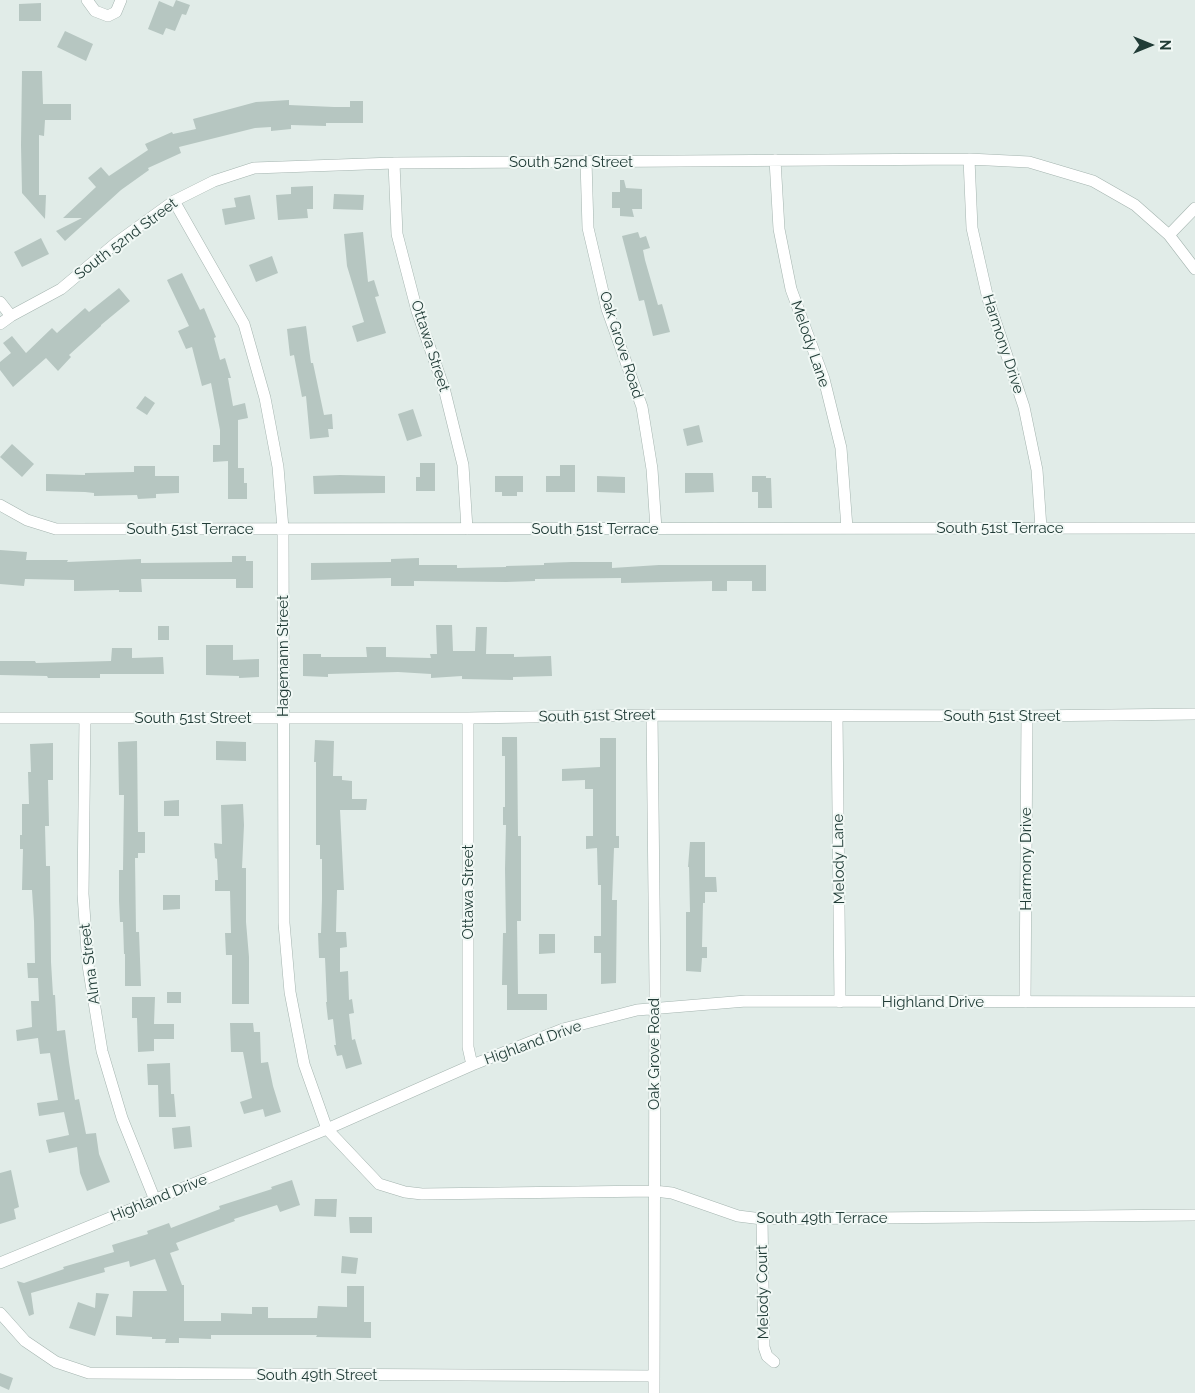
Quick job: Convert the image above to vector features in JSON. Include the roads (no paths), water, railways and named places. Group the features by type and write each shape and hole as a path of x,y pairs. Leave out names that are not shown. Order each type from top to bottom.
{"street":[{"path":"87,0 95,12 108,16 116,12 121,0"},
{"name":"South 52nd Street","path":"0,324 11,316 62,289 116,243 174,201 214,181 254,168 394,162 969,159 1029,162 1093,181 1135,205 1169,235 1195,269"},
{"name":"Harmony Drive","path":"969,159 972,228 988,300 1024,407 1037,470 1041,528"},
{"name":"Melody Lane","path":"775,160 779,230 792,289 824,379 841,448 847,528"},
{"name":"Ottawa Street","path":"394,162 398,234 417,311 444,388 463,465 467,529"},
{"name":"Oak Grove Road","path":"586,162 588,228 608,309 642,407 652,469 656,528"},
{"name":"Hagemann Street","path":"174,201 244,324 265,398 278,467 283,529 284,923 290,992 304,1064 327,1129"},
{"path":"1169,235 1195,208"},
{"path":"0,302 11,316"},
{"name":"South 51st Terrace","path":"0,505 27,520 56,529 1195,528"},
{"name":"South 51st Street","path":"0,718 468,718 652,715 1027,716 1195,714"},
{"name":"Oak Grove Road","path":"652,715 654,1393"},
{"name":"Melody Lane","path":"837,716 840,1002"},
{"name":"Harmony Drive","path":"1025,1002 1027,716"},
{"name":"Ottawa Street","path":"468,718 468,1047 472,1065"},
{"name":"Alma Street","path":"85,719 83,894 88,965 104,1059 122,1118 155,1200"},
{"name":"Highland Drive","path":"0,1263 327,1129 472,1065 563,1029 637,1010 746,1002 1195,1002"},
{"name":"South 49th Terrace","path":"327,1129 379,1184 405,1192 422,1194 672,1193 738,1216 762,1220 1195,1215"},
{"name":"Melody Court","path":"762,1220 764,1347 767,1356 774,1362"},
{"name":"South 49th Street","path":"0,1313 25,1341 56,1362 89,1373 654,1376"}]}
